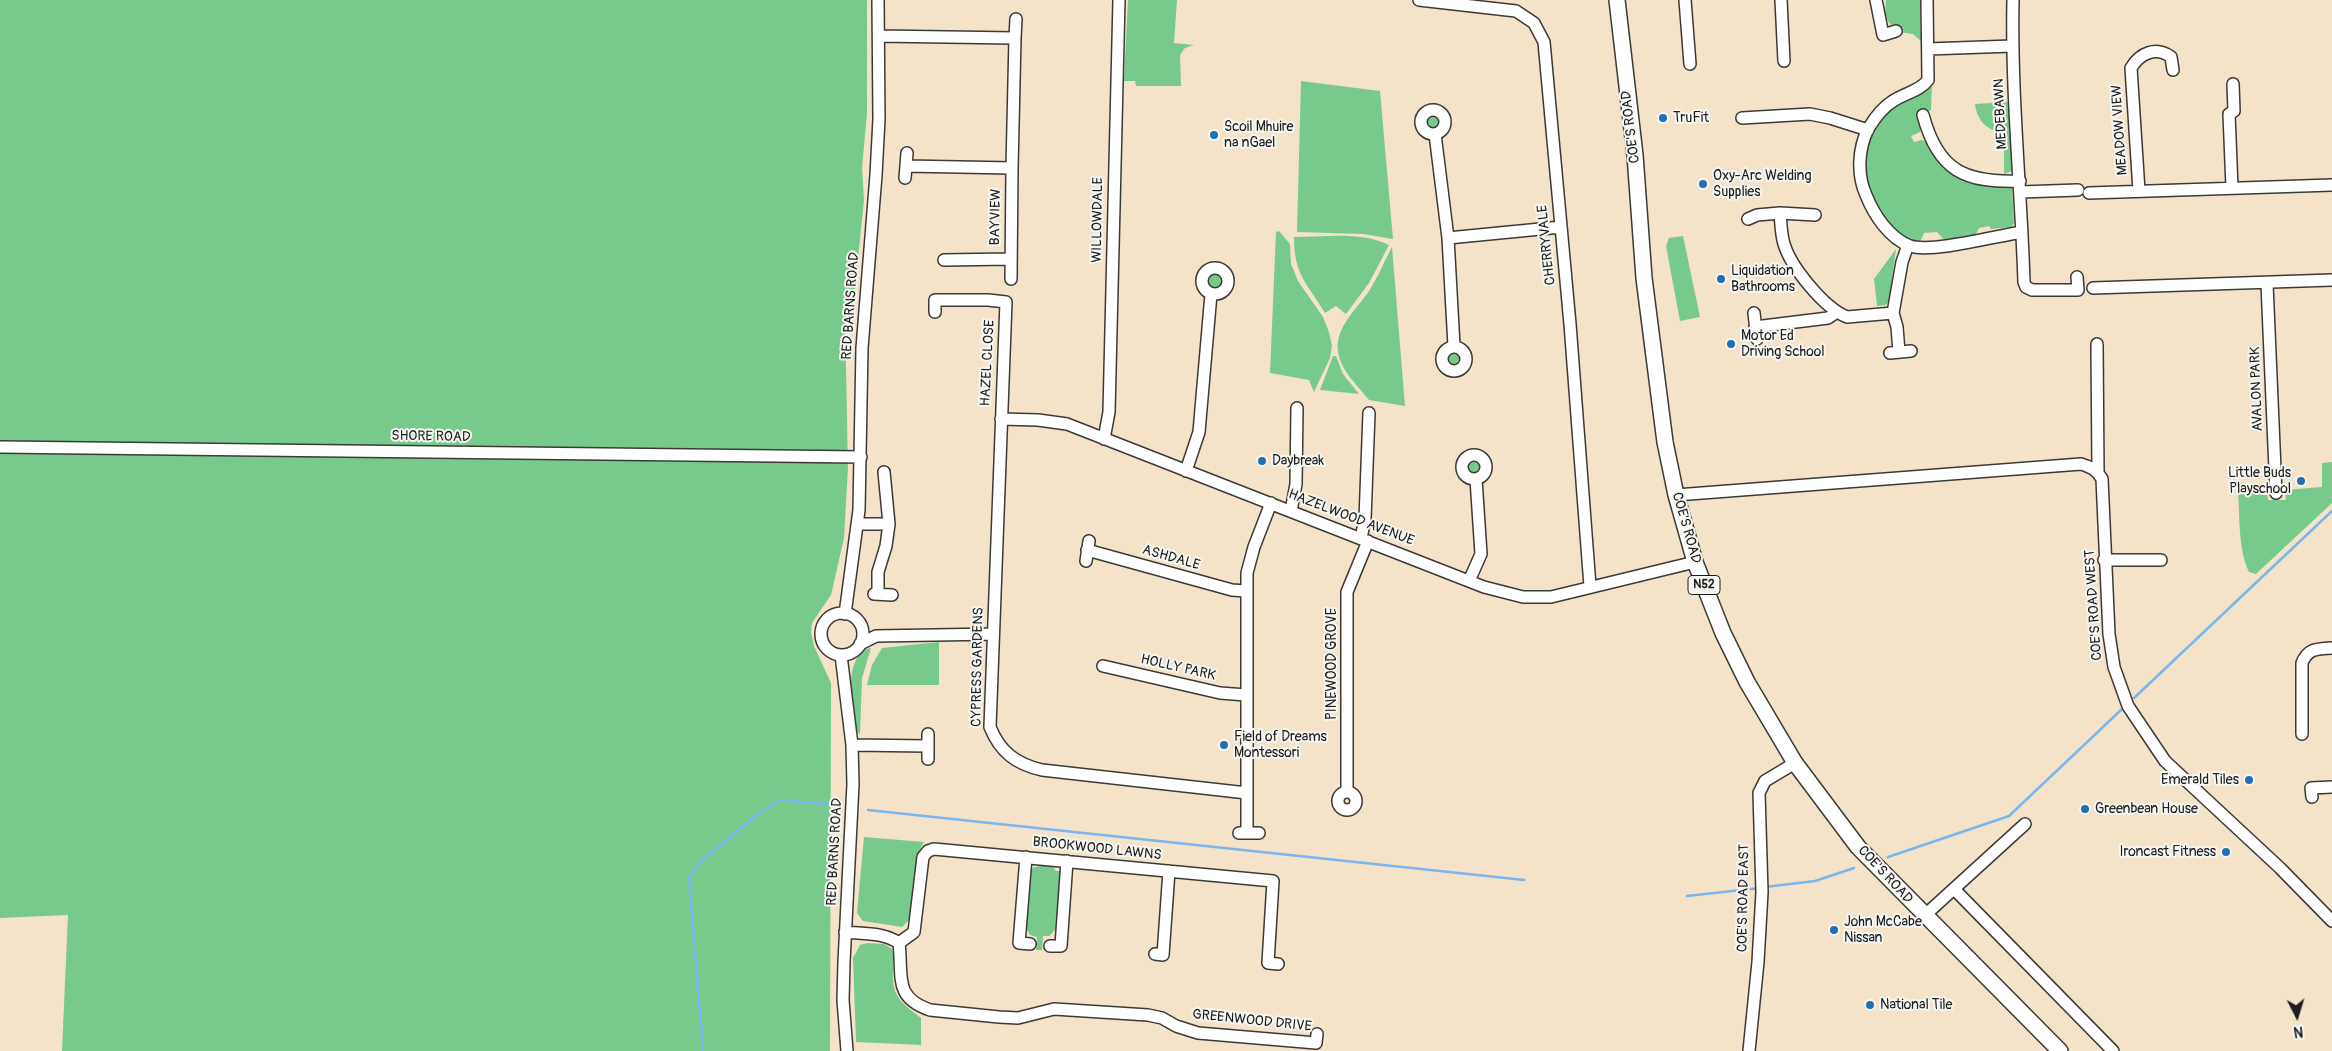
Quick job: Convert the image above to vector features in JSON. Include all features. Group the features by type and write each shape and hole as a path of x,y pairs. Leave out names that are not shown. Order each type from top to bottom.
{"main road":[{"name":"COE'S ROAD","path":"1617,0 1635,155 1644,278 1664,433 1676,495 1695,562 1723,633 1747,682 1795,762 1858,847 1924,916 2060,1051"}],"street":[{"name":"RED BARNS ROAD","path":"845,614 858,524 862,348 876,175 878,0"},
{"name":"WILLOWDALE","path":"1104,439 1108,426 1109,403 1119,0"},
{"name":"CHERRYVALE","path":"1419,0 1516,11 1526,16 1541,32 1544,42 1570,324 1590,586"},
{"path":"1685,0 1690,64"},
{"path":"1781,0 1784,61"},
{"path":"1876,0 1883,35 1896,31"},
{"path":"1927,0 1928,80 1924,86 1892,101 1877,116 1868,130 1860,156 1862,187 1872,210 1886,228 1908,245 1947,246 2022,232"},
{"name":"MEDEBAWN","path":"2013,0 2012,46 2024,282 2026,287 2032,290 2078,290 2077,277"},
{"name":"BAYVIEW","path":"944,260 1010,259 1016,19"},
{"path":"879,36 1015,38"},
{"path":"1928,49 2012,46"},
{"name":"MEADOW VIEW","path":"2139,191 2131,68 2136,59 2146,53 2156,51 2171,57 2173,70"},
{"path":"2232,84 2234,111 2229,114 2232,188"},
{"path":"1742,118 1810,114 1868,130"},
{"path":"1923,115 1923,137 1958,171 1979,180 2020,186"},
{"path":"1435,134 1448,238 1454,346"},
{"path":"906,153 905,172 1012,168"},
{"name":"MEADOW VIEW","path":"2020,186 2084,192 2332,185"},
{"path":"1780,213 1785,246 1791,258 1801,275 1834,310 1847,317 1893,312"},
{"path":"1748,219 1757,215 1780,213 1815,215"},
{"path":"1448,238 1560,227"},
{"path":"1900,352 1893,312 1902,262 1908,245"},
{"path":"1010,259 1010,280"},
{"path":"2093,288 2267,284 2332,280"},
{"name":"AVALON PARK","path":"2267,284 2276,493"},
{"path":"1186,472 1199,432 1211,294"},
{"name":"HAZEL CLOSE","path":"935,312 936,300 1006,302 1001,419"},
{"path":"1754,313 1756,333 1828,318 1834,314 1834,310"},
{"name":"COE'S ROAD WEST","path":"2097,344 2098,472 2102,479 2104,560 2109,634 2114,667 2121,690 2136,720 2165,761 2280,868 2332,922"},
{"path":"1291,511 1296,484 1297,408"},
{"name":"PINEWOOD GROVE","path":"1347,792 1347,592 1364,539 1370,413"},
{"name":"HAZELWOOD AVENUE","path":"1001,419 1038,420 1067,424 1186,472 1503,593 1538,598 1695,562"},
{"name":"CYPRESS GARDENS","path":"1001,419 990,727 995,740 1012,759 1025,766 1042,770 1247,793"},
{"name":"SHORE ROAD","path":"0,447 861,457"},
{"path":"1676,495 2081,464 2098,472"},
{"path":"884,472 889,524 886,546 878,572 876,594 892,595"},
{"path":"1469,581 1481,554 1476,479"},
{"path":"1249,833 1246,695 1247,573 1254,547 1271,503"},
{"path":"858,524 889,524"},
{"name":"ASHDALE","path":"1087,551 1232,590 1246,591"},
{"path":"2104,560 2161,560"},
{"path":"839,614 845,614 857,619 863,636 860,644 853,652 841,655 834,654 824,645 821,632 827,620 839,614"},
{"path":"861,626 876,636"},
{"path":"860,644 876,636 993,634"},
{"path":"2302,734 2302,663 2306,654 2313,650 2332,648"},
{"name":"RED BARNS ROAD","path":"841,655 852,745 851,843 843,1000 847,1051"},
{"name":"HOLLY PARK","path":"1104,666 1220,693 1246,695"},
{"path":"852,745 928,740 928,759"},
{"name":"COE'S ROAD EAST","path":"1749,1051 1758,962 1762,887 1760,793 1765,781 1795,762"},
{"path":"2312,797 2311,788 2332,787"},
{"path":"1924,916 2025,824"},
{"name":"BROOKWOOD LAWNS","path":"899,943 914,932 924,857 928,851 934,849 1274,881 1268,963 1278,964"},
{"path":"1026,857 1020,943 1030,944"},
{"path":"1050,946 1061,946 1067,861"},
{"path":"1155,954 1162,955 1169,871"},
{"path":"1954,889 2113,1051"},
{"path":"845,932 876,934 890,937 899,943"},
{"name":"GREENWOOD DRIVE","path":"899,943 902,990 907,998 917,1006 930,1010 1018,1018 1054,1009 1080,1010 1162,1018 1176,1026 1198,1033 1316,1043 1317,1034"}],"green space":[{"path":"0,0 867,0 867,113 862,168 864,200 852,317 845,319 848,468 844,538 831,595 812,623 811,632 814,646 831,683 830,1051 62,1051 68,915 0,918"},
{"path":"1128,0 1177,0 1174,43 1194,45 1185,48 1180,55 1181,86 1136,86 1135,81 1124,81"},
{"path":"1886,0 1920,0 1921,41 1913,34 1898,32 1896,24 1891,25 1886,16"},
{"path":"1301,81 1380,91 1393,239 1363,234 1297,232"},
{"path":"1932,83 1931,110 1927,112 1920,132 1911,136 1914,142 1922,140 1927,142 1952,173 1964,180 2012,187 2014,223 2011,227 1991,229 1989,226 1979,228 1975,236 1946,242 1937,232 1924,233 1921,240 1911,242 1889,228 1866,190 1864,152 1870,133 1889,107"},
{"path":"2009,102 2012,171 2004,174 2004,134 1984,124 1978,115 1975,104"},
{"path":"1430,115 1436,115 1440,122 1436,129 1430,129 1426,125 1426,119"},
{"path":"1279,231 1290,244 1291,264 1298,281 1323,317 1329,332 1332,346 1330,358 1314,392 1309,380 1270,373 1276,232"},
{"path":"1355,236 1389,245 1369,283 1346,314 1336,306 1325,313 1299,270 1296,261 1294,237"},
{"path":"1683,236 1700,317 1680,321 1666,246 1669,238"},
{"path":"1392,247 1405,406 1369,400 1342,365 1338,351 1338,342 1343,326 1369,291"},
{"path":"1896,249 1889,301 1886,305 1877,306 1874,279"},
{"path":"1212,274 1218,274 1222,281 1218,288 1212,288 1208,284 1208,278"},
{"path":"1454,351 1462,359 1454,367 1446,359"},
{"path":"1333,356 1336,356 1343,374 1359,394 1320,390"},
{"path":"1471,460 1477,460 1481,467 1477,474 1471,474 1467,470 1467,464"},
{"path":"2332,462 2332,503 2256,574 2249,572 2241,543 2238,492 2267,491 2268,500 2286,500 2285,490 2322,487 2322,463"},
{"path":"939,642 939,685 867,685 872,665 882,648"},
{"path":"871,648 862,678 860,734 856,731 852,711 851,678 857,658 863,650"},
{"path":"864,837 924,842 917,855 911,913 909,920 902,927 863,921 857,913"},
{"path":"1043,865 1053,867 1056,871 1060,871 1061,875 1058,931 1055,930 1049,936 1043,936 1042,950 1036,950 1037,937 1030,935 1024,929 1029,876 1032,868"},
{"path":"867,943 884,944 892,949 895,989 900,1000 921,1018 921,1045 856,1042 853,958 860,945"}],"waterway":[{"path":"2134,698 2332,511"},
{"path":"1888,857 2009,816 2121,710"},
{"path":"703,1051 689,878 700,862 758,814 780,800 836,805"},
{"path":"868,810 1524,880"},
{"path":"1765,887 1815,881 1854,868"},
{"path":"1687,896 1760,888"}],"place":[{"name":"TruFit","path":"1663,118"},
{"name":"Scoil Mhuire na nGael","path":"1214,135"},
{"name":"Oxy-Arc Welding Supplies","path":"1703,184"},
{"name":"Liquidation Bathrooms","path":"1721,279"},
{"name":"Motor Ed Driving School","path":"1731,344"},
{"name":"Daybreak","path":"1262,461"},
{"name":"Little Buds Playschool","path":"2301,481"},
{"name":"Field of Dreams Montessori","path":"1224,745"},
{"name":"Emerald Tiles","path":"2249,780"},
{"name":"Greenbean House","path":"2085,809"},
{"name":"Ironcast Fitness","path":"2226,852"},
{"name":"John McCabe Nissan","path":"1834,930"},
{"name":"National Tile","path":"1870,1005"}]}
